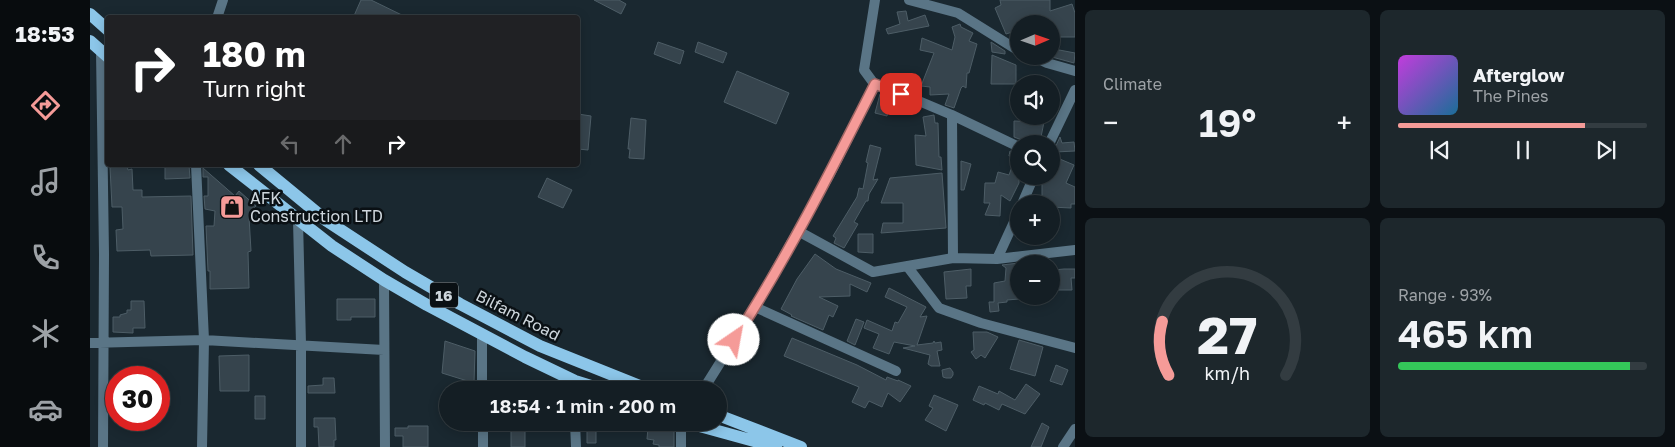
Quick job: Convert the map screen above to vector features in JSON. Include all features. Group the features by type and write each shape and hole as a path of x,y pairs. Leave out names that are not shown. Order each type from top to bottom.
{"main road":[{"path":"90,14 105,27"},
{"path":"90,41 104,54"},
{"name":"16","path":"232,167 332,246 384,280 568,381"},
{"name":"Bilfam Road","path":"261,167 327,221 405,272 460,304 540,346 628,381"},
{"path":"727,419 776,444"},
{"path":"720,431 776,444 801,447"}],"street":[{"path":"218,15 223,0"},
{"path":"875,0 864,70 875,84 952,115 1010,143"},
{"path":"909,0 958,13 1010,45"},
{"path":"103,447 104,54"},
{"path":"1054,65 1075,71"},
{"path":"709,381 755,307 830,174 875,84"},
{"path":"1053,135 1075,90"},
{"path":"952,115 953,258"},
{"path":"196,167 204,340 202,447"},
{"path":"298,220 301,447"},
{"path":"798,231 873,272 953,258 997,260 1075,250"},
{"path":"997,260 1010,231"},
{"path":"907,266 939,308 981,322 1075,348"},
{"path":"384,280 385,447"},
{"path":"755,307 896,371"},
{"path":"482,335 482,381"},
{"path":"90,343 204,340 384,350"},
{"path":"1063,447 1075,429"},
{"path":"483,431 483,447"},
{"path":"575,431 576,447"},
{"path":"681,447 684,431"}],"building":[{"path":"361,0 371,0 402,15 354,15"},
{"path":"594,0 619,0 626,4 621,14"},
{"path":"1000,0 1050,0 1050,11 1072,4 1075,13 1075,37 1060,37 1060,15 1010,15 1010,33 1006,34 995,8 1001,5"},
{"path":"906,11 908,21 925,15 929,26 888,34 886,29 900,24 897,12"},
{"path":"960,24 961,27 973,33 969,41 977,44 969,73 967,73 966,88 963,86 961,88 954,108 945,105 949,94 930,95 930,87 921,86 934,53 920,50 922,38 952,50 955,37 952,27"},
{"path":"658,42 684,51 680,64 654,54"},
{"path":"698,42 727,53 723,63 695,52"},
{"path":"991,42 1005,51 1005,54 992,52"},
{"path":"1060,50 1075,53 1074,63 1060,59"},
{"path":"992,55 1010,62 1010,65 1016,65 1016,75 1010,75 1010,84 991,84"},
{"path":"737,71 789,93 776,124 724,102"},
{"path":"880,94 891,98 887,116 875,113"},
{"path":"580,114 591,116 588,150 580,149"},
{"path":"934,115 935,123 938,123 939,157 941,157 942,170 916,165 915,135 926,136 923,117"},
{"path":"631,118 646,120 644,159 629,158"},
{"path":"1014,125 1043,125 1041,135 1014,135"},
{"path":"1060,137 1062,143 1074,142 1075,151 1060,152"},
{"path":"870,145 881,148 873,180 878,179 869,194 868,201 866,201 854,222 858,224 844,248 834,243 836,238 833,236 857,197 859,188 863,189"},
{"path":"1060,159 1074,165 1066,183 1075,187 1075,204 1071,204 1071,208 1060,207 1060,195 1042,195 1042,185 1060,185"},
{"path":"961,161 971,164 964,190 961,190"},
{"path":"110,167 127,167 128,170 132,169 133,190 142,190 142,197 191,196 193,255 151,256 150,250 117,251 116,230 123,229 122,207 112,207"},
{"path":"165,167 189,167 190,178 165,179"},
{"path":"203,168 235,196 239,191 256,206 250,212 249,217 251,251 248,252 249,288 210,289 206,226 214,226 215,211 205,209 204,196 208,196 208,177 203,177"},
{"path":"998,172 1009,175 1010,172 1010,185 1018,185 1013,195 1010,195 1010,201 1001,195 1000,216 985,215 990,203 984,203 985,183 995,183"},
{"path":"942,173 946,228 881,233 883,223 903,223 903,203 881,203 890,178"},
{"path":"547,178 572,190 563,208 538,197"},
{"path":"858,234 873,234 873,253 858,252"},
{"path":"815,254 836,269 871,283 867,292 850,284 850,296 819,297 838,306 833,317 829,315 823,330 791,316 781,309 797,279"},
{"path":"1010,264 1010,300 998,303 999,311 990,312 989,302 994,302 994,283 1005,281 1006,268 1002,265"},
{"path":"971,269 971,286 966,286 967,298 946,299 944,272"},
{"path":"1060,269 1075,269 1075,278 1071,278 1072,290 1060,290"},
{"path":"889,288 926,307 920,317 927,316 917,345 933,343 934,341 935,343 941,342 942,350 937,351 940,366 928,364 930,355 903,348 915,346 894,342 889,354 873,348 879,334 864,328 867,320 892,331 895,322 898,323 907,307 885,297"},
{"path":"337,299 375,299 375,317 351,317 351,320 337,320"},
{"path":"131,301 144,301 145,328 133,328 133,333 113,332 113,317 120,317 120,315 127,313 127,310 131,310"},
{"path":"856,319 864,322 855,345 847,341"},
{"path":"973,332 987,332 998,337 985,358 981,355 976,359 971,352 974,350"},
{"path":"792,338 857,365 886,380 887,377 911,386 900,402 888,393 882,407 869,401 865,408 852,402 859,387 784,356"},
{"path":"1019,340 1043,347 1035,376 1010,369"},
{"path":"445,341 475,351 474,381 468,381 442,373"},
{"path":"249,355 249,391 220,391 219,356"},
{"path":"1056,365 1068,370 1062,385 1050,381"},
{"path":"950,368 953,372 951,378 943,377 942,370"},
{"path":"323,378 334,378 335,393 308,393 308,386 323,385"},
{"path":"1026,384 1040,394 1025,414 1002,404 999,410 985,403 984,405 973,400 979,386 998,394 999,391 1015,400"},
{"path":"934,395 958,405 946,431 925,420 933,408 929,406"},
{"path":"255,396 265,396 265,419 255,419"},
{"path":"314,418 335,418 336,440 334,440 334,447 319,447 318,427 314,427"},
{"path":"1042,423 1049,427 1041,447 1031,447"},
{"path":"408,426 428,426 428,447 403,447 403,436 395,436 395,428 408,428"},
{"path":"511,431 525,431 525,447 511,447"},
{"path":"587,431 596,431 596,443 587,443"},
{"path":"648,431 674,431 674,447 659,447 659,445 653,444 654,440 647,439"}],"place":[{"name":"AFK Construction LTD","path":"232,207"}],"route":[{"path":"734,340 755,307 830,174 875,84 901,94"}]}
